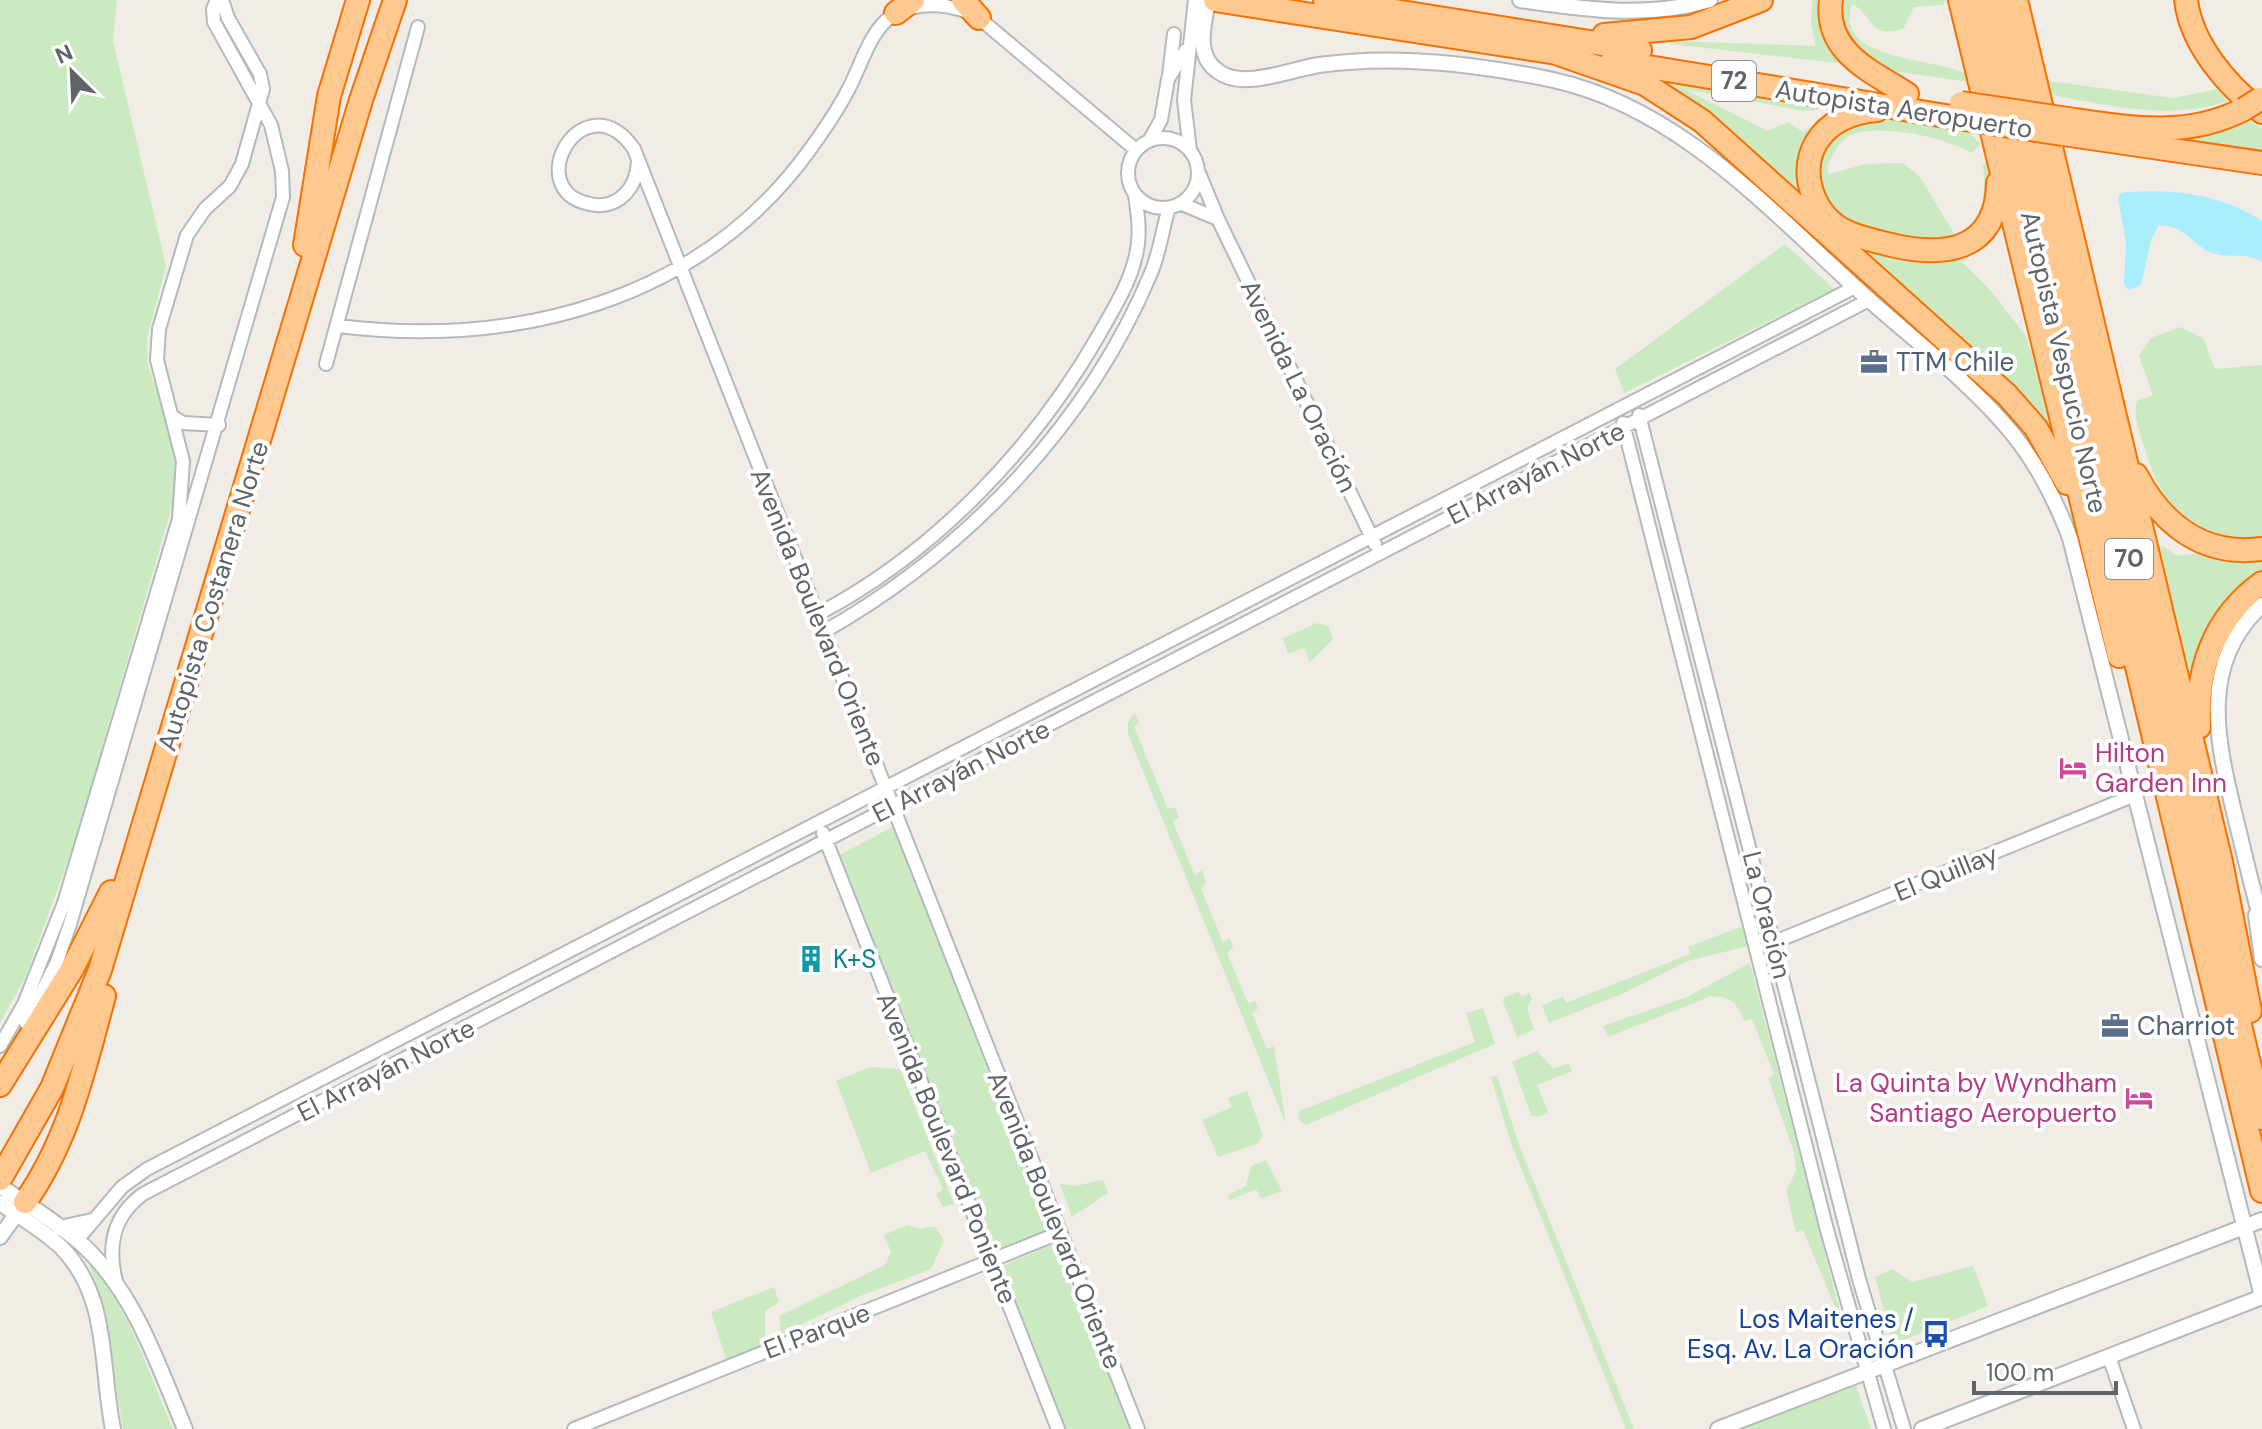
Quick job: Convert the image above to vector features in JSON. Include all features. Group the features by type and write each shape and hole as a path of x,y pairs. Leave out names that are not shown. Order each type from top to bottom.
{"highway":[{"path":"305,245 329,96 358,0"},
{"name":"Autopista Costanera Norte","path":"2,1172 62,1036 111,892 305,245 382,0"},
{"name":"Autopista Costanera Norte","path":"2,1172 41,1109 73,1041 100,970 361,100 395,0"},
{"path":"963,0 979,18"},
{"name":"Autopista Aeropuerto","path":"1325,0 1559,45 2062,126 2180,151 2262,163"},
{"path":"1559,45 1675,30 1723,17 1761,0"},
{"path":"1831,0 1834,31 1846,52 1910,102"},
{"path":"1957,0 2096,568 2125,675 2169,802"},
{"name":"Autopista Vespucio Norte","path":"1978,0 2262,1191"},
{"name":"Autopista Vespucio Norte","path":"1997,0 2262,1118"},
{"path":"2016,0 2238,937 2262,1087"},
{"path":"2186,0 2202,45 2236,90 2257,104"},
{"name":"Autopista Aeropuerto","path":"1204,12 1559,45"},
{"path":"1559,45 1645,84 1694,115 2007,395 2036,428 2060,468 2096,568"},
{"path":"1910,102 1850,115 1831,126 1817,141 1809,163 1811,189 1822,211 1841,229 1912,250 1933,252 1959,247 1981,232 1992,216 1998,194 1997,154"},
{"name":"Autopista Aeropuerto","path":"2062,126 2165,130 2200,126 2257,104"},
{"path":"2180,151 2240,170 2262,182"},
{"path":"2121,443 2151,502 2179,530 2219,548 2262,549"},
{"path":"2203,784 2198,703 2205,660 2229,613 2262,583"},
{"path":"21,1208 56,1151 72,1112 124,921 141,834"},
{"path":"0,1085 72,969 111,892"}],"street":[{"path":"0,1046 24,1004 50,940 179,519 185,476 175,418 157,360 162,316 187,235 205,209 230,186 242,164 260,104 262,78 220,0"},
{"path":"1195,0 1204,12 1202,41 1205,56 1216,70 1232,78 1250,78 1329,64 1402,61 1552,80 1623,103 1696,147 1995,414 2025,450 2053,496 2076,560 2242,1228 2262,1296 1922,1429"},
{"path":"1168,79 1183,57 1208,0"},
{"path":"1520,0 1624,13 1669,10 1710,0"},
{"path":"338,326 413,333 520,325 617,299 680,268 743,221 791,174 842,102 876,33 905,6 937,3 979,18 1136,150"},
{"path":"326,364 418,27"},
{"path":"818,614 884,573 934,533 995,476 1039,424 1079,368 1129,277 1139,240 1135,195 1128,174 1136,150 1149,141 1161,120 1174,34"},
{"path":"1135,195 1150,206 1169,208 1182,204 1194,192 1199,173 1190,150 1184,100 1190,36"},
{"path":"0,1073 63,945 219,425 283,197 274,134 260,104"},
{"path":"590,127 616,131 627,139 638,162 631,187 611,204 585,203 565,188 560,176 561,151 578,132 590,127"},
{"path":"1149,141 1169,138 1190,150"},
{"name":"Avenida Boulevard Oriente","path":"638,162 1138,1429"},
{"name":"Avenida La Oración","path":"1199,173 1218,219 1380,554"},
{"path":"1182,204 1203,210 1218,219"},
{"path":"825,631 892,589 937,555 994,504 1036,457 1082,396 1128,321 1153,269 1169,208"},
{"name":"El Arrayán Norte","path":"77,1240 122,1187 147,1169 1855,287"},
{"name":"El Arrayán Norte","path":"117,1284 112,1251 115,1230 126,1209 143,1194 1869,300"},
{"name":"La Oración","path":"1635,400 1884,1366 1904,1429"},
{"name":"La Oración","path":"1619,409 1756,949 1866,1371 1884,1429"},
{"path":"175,418 183,423 219,425"},
{"path":"2262,605 2230,647 2219,677 2216,701 2225,775 2262,923"},
{"name":"El Quillay","path":"1756,949 2135,795"},
{"name":"Avenida Boulevard Poniente","path":"819,823 1058,1429"},
{"path":"2255,898 2262,959"},
{"path":"50,940 63,945"},
{"path":"2,1172 21,1208 82,1275"},
{"path":"0,1203 21,1208 60,1228 77,1240 117,1284 139,1321 185,1429"},
{"path":"0,1237 21,1208"},
{"path":"1718,1429 2262,1220"},
{"path":"60,1228 92,1221"},
{"name":"El Parque","path":"574,1429 1059,1233"},
{"path":"77,1240 82,1275 100,1319 113,1429"},
{"path":"2109,1357 2134,1429"}],"green space":[{"path":"0,0 117,0 113,41 166,266 147,338 148,366 170,428 176,459 175,496 75,841 26,976 0,1023"},
{"path":"1812,0 1827,0 1846,64 1670,44 1671,41 1816,46 1811,24"},
{"path":"1836,0 1946,0 1943,5 1914,7 1903,29 1883,31 1852,4 1850,23 1858,38 1872,48 1954,69 1968,75 1970,82 1893,71 1858,56 1835,15"},
{"path":"2034,32 2049,81 2173,98 2218,89 2227,101 2204,107 2159,111 2045,94"},
{"path":"1647,76 1849,106 1804,111 1684,89 1768,131 1788,122 1803,132 1833,113 1805,205"},
{"path":"2251,114 2252,122 2262,129 2262,152 2161,135"},
{"path":"1880,117 1967,131 1981,144 1971,153 1911,133 1861,132 1845,138 1839,145 1827,167 1829,174 1866,164 1903,163 1920,177 1955,235 1978,214 1983,196 1983,165 1987,161 1991,182 1979,224 1944,244 1852,228 1820,196 1818,161 1836,131"},
{"path":"2000,223 1985,246 1962,262 1990,290 2026,336 2054,426 2049,431 1881,277 1852,239 1914,254"},
{"path":"1785,244 1834,289 1624,393 1615,369"},
{"path":"2180,327 2203,338 2215,369 2262,365 2262,542 2238,542 2199,531 2172,507 2153,471 2136,419 2137,401 2153,395 2139,356 2151,338"},
{"path":"2163,546 2177,556 2200,553 2217,559 2262,555 2262,571 2216,619 2200,647 2188,679 2157,547"},
{"path":"1317,623 1328,626 1333,639 1310,662 1304,648 1288,654 1283,638"},
{"path":"1134,713 1139,722 1134,727 1168,809 1175,807 1179,817 1173,822 1195,876 1202,870 1206,882 1201,889 1223,942 1230,938 1233,947 1227,953 1248,1003 1255,1001 1258,1008 1252,1014 1267,1049 1274,1046 1286,1124 1128,734 1128,722"},
{"path":"894,826 1049,1229 996,1250 838,856"},
{"path":"1743,926 1748,946 1688,961 1619,995 1549,1023 1542,1006 1563,996 1566,1003 1690,954 1688,947"},
{"path":"1750,963 1845,1331 1803,1230 1796,1232 1786,1191 1796,1171 1794,1152 1768,1078 1774,1074 1752,1019 1744,1021 1736,1005 1729,999 1711,996 1608,1037 1603,1026 1687,997"},
{"path":"1518,992 1522,996 1529,993 1532,999 1527,1008 1534,1029 1517,1037 1503,1002 1504,997"},
{"path":"1483,1008 1495,1044 1306,1125 1298,1119 1299,1111 1475,1042 1466,1013"},
{"path":"1537,1051 1553,1068 1569,1064 1572,1071 1537,1085 1548,1112 1538,1117 1531,1115 1512,1062"},
{"path":"870,1067 900,1069 954,1204 943,1207 936,1194 943,1189 925,1151 871,1173 836,1081"},
{"path":"1497,1076 1519,1145 1634,1429 1626,1429 1511,1143 1491,1077"},
{"path":"1247,1091 1263,1135 1257,1144 1218,1157 1202,1120 1232,1107 1228,1098"},
{"path":"1266,1160 1282,1191 1261,1199 1256,1189 1230,1200 1228,1195 1246,1186 1251,1166"},
{"path":"1103,1180 1108,1193 1072,1217 1060,1184 1075,1186"},
{"path":"907,1225 921,1229 935,1226 944,1240 931,1269 863,1295 781,1334 779,1316 885,1265 891,1252 884,1235"},
{"path":"1054,1244 1131,1429 1066,1429 1000,1267"},
{"path":"89,1264 128,1322 173,1429 123,1429 102,1302"},
{"path":"1973,1266 1988,1306 1893,1344 1875,1277 1892,1269 1912,1282"},
{"path":"774,1287 779,1302 765,1311 765,1344 726,1359 711,1312"},
{"path":"1855,1383 1871,1429 1736,1429"}],"water":[{"path":"2121,193 2181,193 2215,200 2247,212 2262,221 2262,262 2250,257 2210,252 2183,232 2159,225 2151,240 2141,285 2128,290 2124,284 2126,243 2118,198"}],"place":[{"name":"TTM Chile","path":"1874,362"},
{"name":"Hilton Garden Inn","path":"2073,768"},
{"name":"K+S","path":"811,959"},
{"name":"Charriot","path":"2115,1026"},
{"name":"La Quinta by Wyndham Santiago Aeropuerto","path":"2139,1098"},
{"name":"Los Maitenes / Esq. Av. La Oración","path":"1936,1334"}]}
